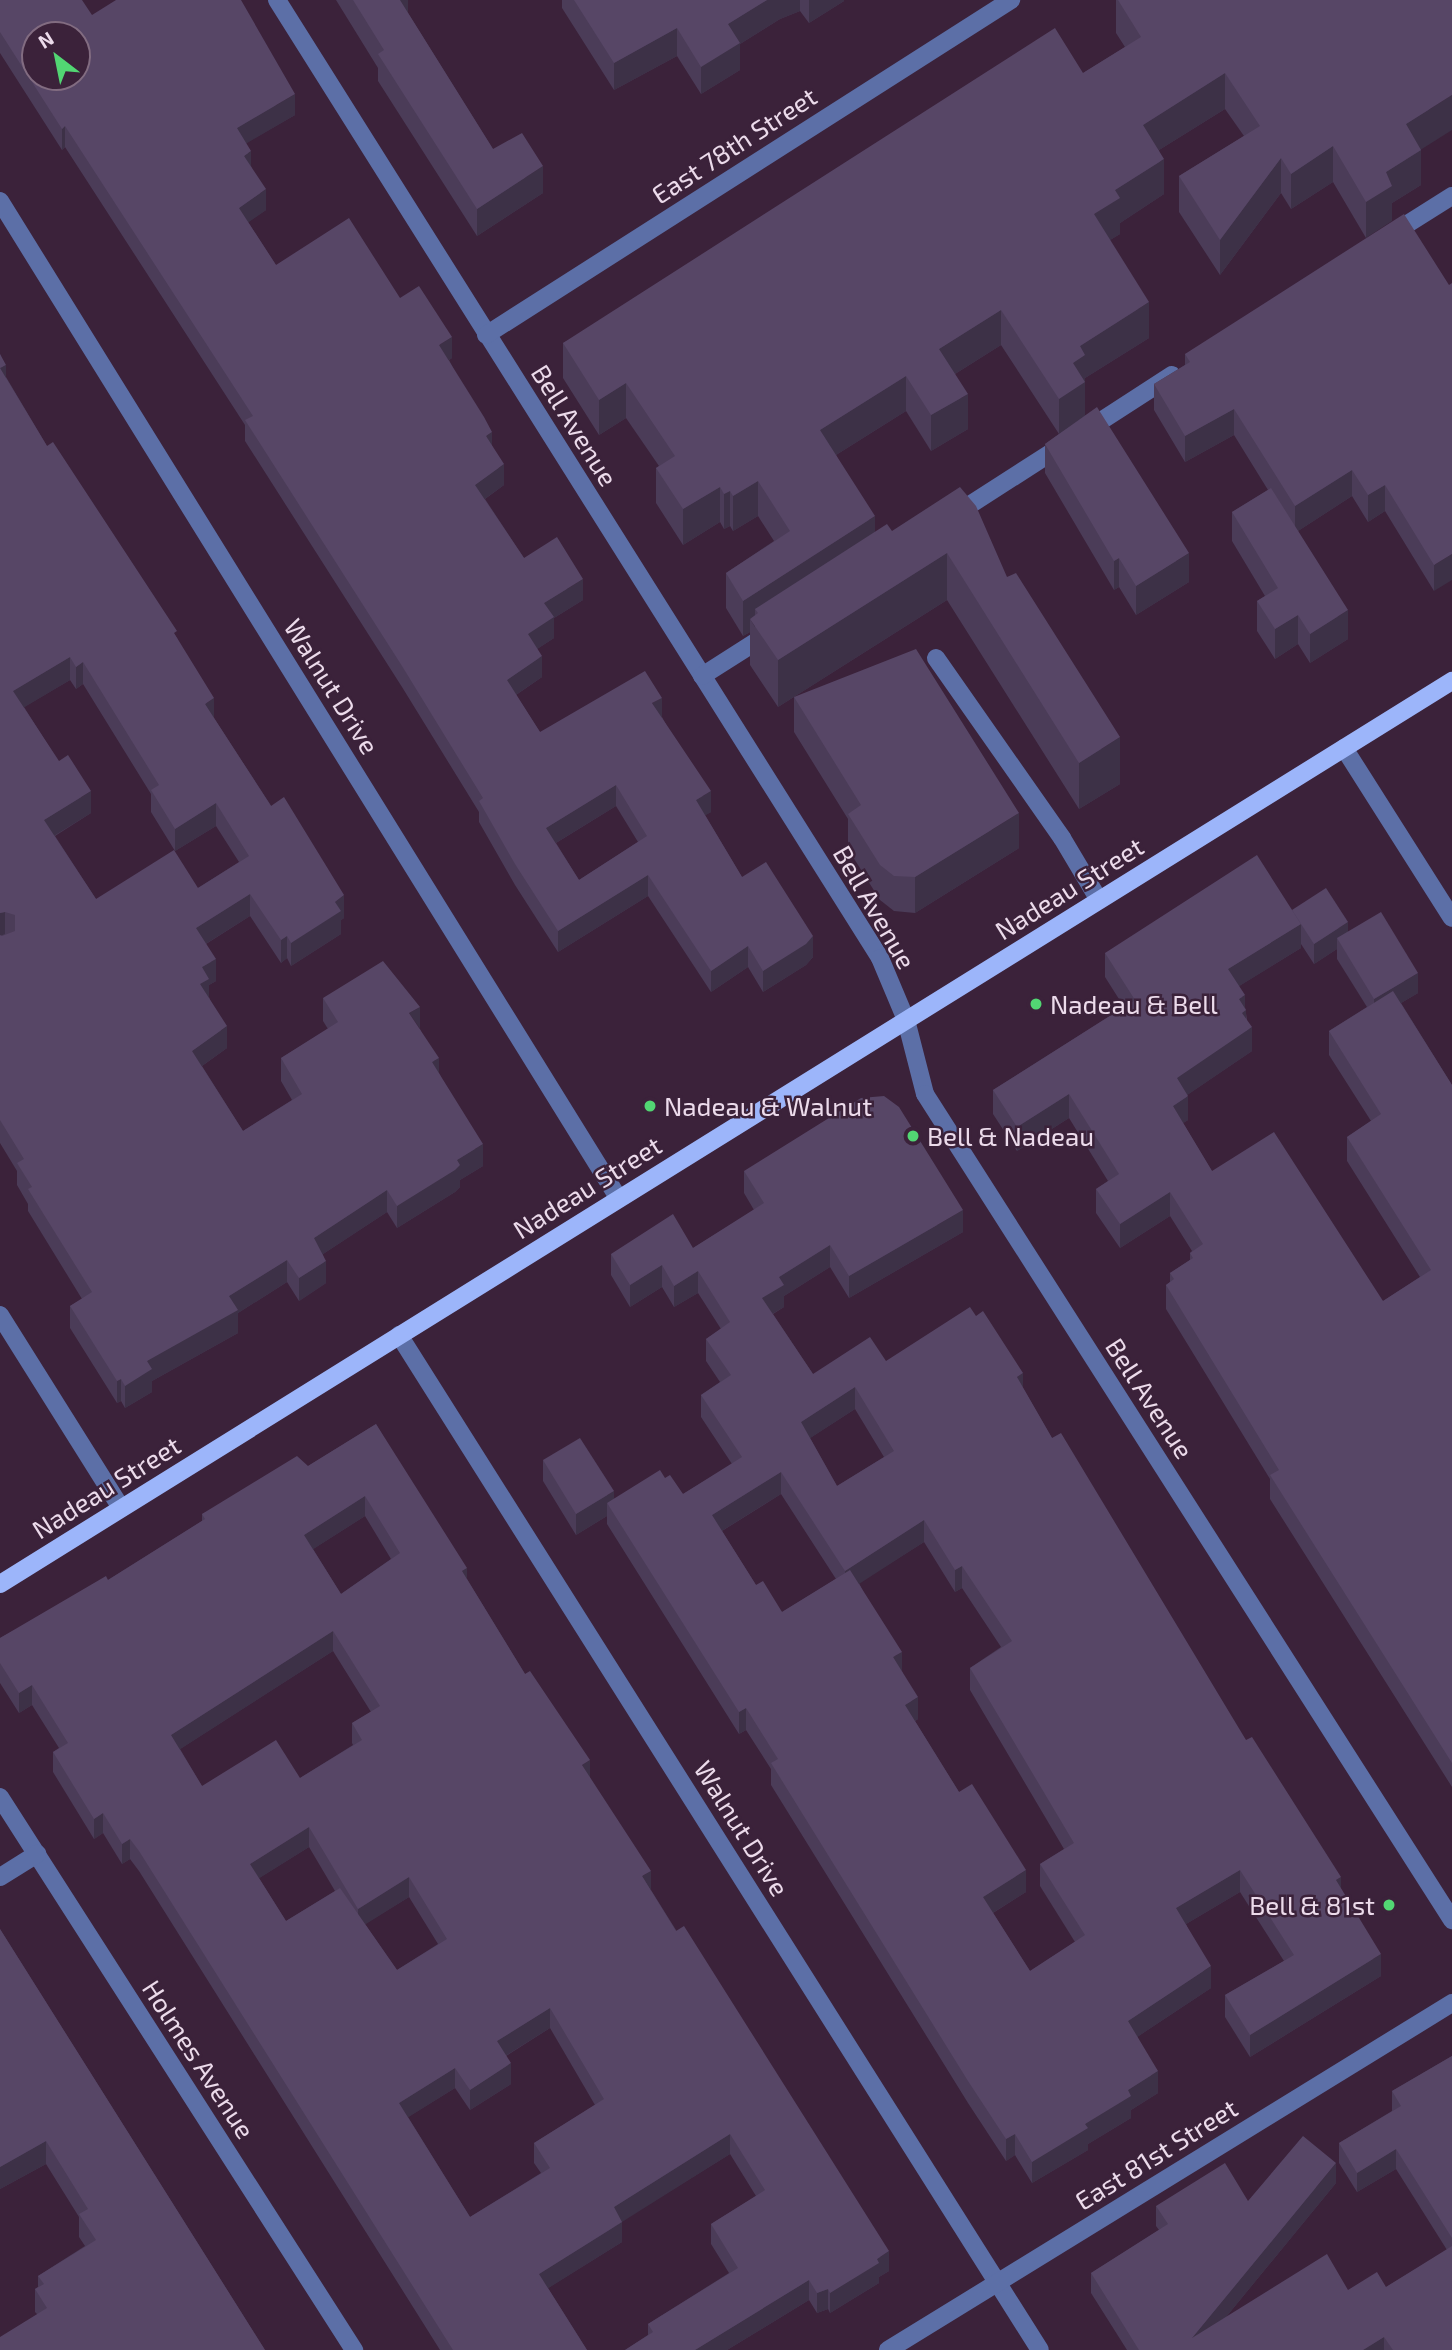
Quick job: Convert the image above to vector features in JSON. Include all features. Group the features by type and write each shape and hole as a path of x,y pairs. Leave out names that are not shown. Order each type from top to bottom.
{"main road":[{"name":"Nadeau Street","path":"0,1584 1452,681"}],"street":[{"name":"Bell Avenue","path":"277,0 880,958 905,1020 925,1094 1452,1920"},
{"name":"East 78th Street","path":"486,335 1011,0"},
{"path":"1370,248 1452,195"},
{"name":"Walnut Drive","path":"0,201 619,1199"},
{"path":"936,526 1182,368"},
{"path":"702,676 784,624"},
{"path":"936,658 1062,838 1099,900"},
{"path":"1344,748 1452,918"},
{"path":"0,1315 121,1508"},
{"name":"Walnut Drive","path":"399,1335 1040,2350"},
{"name":"Holmes Avenue","path":"0,1797 354,2350"},
{"path":"0,1877 37,1854"},
{"name":"East 81st Street","path":"888,2350 1452,2003"}],"building":[{"path":"0,0 82,0 92,15 116,0 241,0 295,94 237,128 251,151 244,156 266,189 239,208 276,265 349,218 400,298 419,286 452,337 439,345 484,417 492,432 486,436 504,464 475,485 524,558 557,537 583,579 544,603 554,617 528,634 542,656 507,680 540,732 645,671 662,698 652,703 711,791 696,800 742,877 766,862 813,936 806,944 763,971 748,946 711,971 648,875 558,931 479,801 483,798 245,420 253,416 65,126 62,129 38,91 91,91 91,21 21,21 21,65 0,32","holes":["616,785 647,836 579,880 546,828"]},
{"path":"353,0 400,0 493,149 522,133 543,166 477,209 378,54 384,50"},
{"path":"574,0 767,0 728,24 740,43 701,67 677,28 614,63"},
{"path":"1118,0 1452,0 1452,95 1406,124 1421,150 1386,172 1392,186 1366,202 1333,146 1291,174 1281,158 1220,240 1179,176 1260,126 1225,73 1143,125 1164,159 1115,190 1120,198 1094,214 1149,302 1080,346 1085,355 1073,363 1085,382 1059,399 1001,310 939,349 968,394 931,415 906,376 820,430 875,516 743,601 726,573 790,531 758,481 733,496 730,491 724,494 720,487 683,509 656,468 675,456 626,383 599,400 563,343 1055,28 1083,73 1141,37"},
{"path":"1404,214 1449,285 1452,283 1452,554 1434,565 1385,485 1368,495 1352,470 1295,506 1234,409 1185,436 1154,384 1190,362 1185,354"},
{"path":"0,354 6,365 0,368"},
{"path":"0,368 47,446 53,442 177,631 174,633 214,698 205,704 271,806 284,797 344,895 335,902 341,911 291,943 287,936 281,940 250,894 196,928 216,959 202,967 209,979 200,984 227,1026 192,1051 243,1131 302,1094 281,1058 338,1022 323,998 383,961 420,1007 409,1013 439,1058 432,1062 483,1144 457,1160 460,1165 455,1170 397,1206 387,1190 314,1238 326,1261 299,1278 287,1260 229,1296 238,1310 147,1361 152,1369 125,1386 121,1379 117,1381 70,1306 92,1292 28,1189 32,1187 17,1163 24,1159 0,1120 0,935 15,931 15,915 0,913","holes":["70,657 76,667 83,662 159,785 151,790 175,829 216,803 249,856 198,888 174,850 96,899 44,820 91,791 68,755 59,761 13,691"]},
{"path":"1097,407 1189,553 1136,586 1119,558 1114,561 1045,444"},
{"path":"960,487 976,506 1007,577 1016,573 1120,737 1079,763 947,553 778,660 750,619 758,613 755,609 887,524 892,531"},
{"path":"1271,488 1348,610 1310,634 1298,615 1275,629 1257,601 1278,588 1232,512"},
{"path":"916,649 1019,813 915,877 894,876 880,865 848,814 861,805 794,697"},
{"path":"1257,855 1301,924 1228,969 1245,995 1239,999 1246,1010 1242,1013 1252,1027 1177,1078 1188,1096 1173,1106 1212,1171 1274,1132 1383,1301 1431,1270 1347,1137 1381,1114 1329,1031 1393,991 1452,1085 1452,1763 1270,1475 1279,1470 1166,1285 1174,1279 1170,1273 1193,1258 1190,1253 1203,1244 1170,1192 1120,1224 1096,1189 1119,1174 1069,1094 1017,1127 993,1090 1135,1000 1105,953"},
{"path":"1326,888 1348,922 1314,944 1292,910"},
{"path":"1381,912 1418,973 1374,999 1337,938"},
{"path":"884,1096 899,1107 963,1210 849,1276 830,1245 779,1277 784,1285 762,1298 813,1374 870,1337 886,1361 970,1307 976,1316 983,1311 1023,1373 1017,1377 1052,1438 1061,1433 1246,1740 1252,1737 1341,1877 1336,1880 1381,1954 1250,2035 1225,1995 1294,1955 1240,1870 1176,1908 1211,1966 1128,2021 1158,2071 1128,2090 1131,2096 1085,2124 1088,2128 1032,2162 1015,2134 1006,2139 968,2081 771,1763 778,1759 746,1708 739,1712 607,1503 660,1470 665,1478 670,1475 683,1494 742,1457 701,1395 731,1375 706,1339 730,1322 698,1271 674,1286 662,1265 630,1285 611,1254 673,1214 693,1248 764,1203 744,1171 861,1098","holes":["855,1387 894,1451 837,1486 801,1422","781,1472 845,1571 924,1520 955,1570 962,1566 1012,1641 970,1668 1074,1843 1040,1864 1085,1935 1030,1971 983,1897 1026,1870 972,1784 959,1792 905,1705 918,1697 893,1657 902,1652 850,1570 782,1612 763,1581 756,1585 712,1515"]},
{"path":"376,1424 467,1568 462,1571 525,1674 530,1671 590,1760 582,1765 651,1871 642,1876 676,1931 684,1926 889,2251 877,2259 879,2263 830,2293 828,2289 817,2293 809,2280 695,2350 625,2350 653,2332 648,2324 738,2268 711,2224 765,2190 730,2134 614,2207 622,2222 539,2274 587,2350 453,2350 139,1851 130,1839 122,1844 103,1813 94,1819 53,1752 68,1743 32,1685 19,1693 0,1663 0,1638 106,1576 108,1580 205,1519 202,1514 297,1456 308,1466","holes":["365,1496 400,1553 341,1594 304,1535","333,1631 380,1706 352,1723 362,1740 300,1778 276,1740 202,1786 171,1735","309,1827 358,1909 409,1877 447,1939 397,1970 340,1888 286,1921 250,1864","550,2008 604,2099 534,2143 550,2168 470,2217 399,2103 455,2068 470,2090 511,2063 497,2041"]},
{"path":"580,1438 614,1491 576,1514 543,1460"},
{"path":"0,1929 265,2350 0,2350 0,2337 47,2308 35,2289 44,2284 38,2276 96,2240 79,2214 88,2209 46,2141 0,2167"},
{"path":"1452,2056 1452,2238 1396,2149 1357,2173 1339,2143 1401,2106 1392,2091"},
{"path":"1303,2136 1336,2163 1192,2338 1327,2254 1348,2290 1377,2272 1386,2287 1452,2246 1452,2350 1393,2350 1384,2337 1363,2350 1139,2350 1091,2273 1168,2224 1156,2206 1225,2163 1248,2201"}],"place":[{"name":"Nadeau & Bell","path":"1036,1004"},
{"name":"Nadeau & Walnut","path":"650,1106"},
{"name":"Bell & Nadeau","path":"913,1136"},
{"name":"Bell & 81st","path":"1389,1905"}]}
